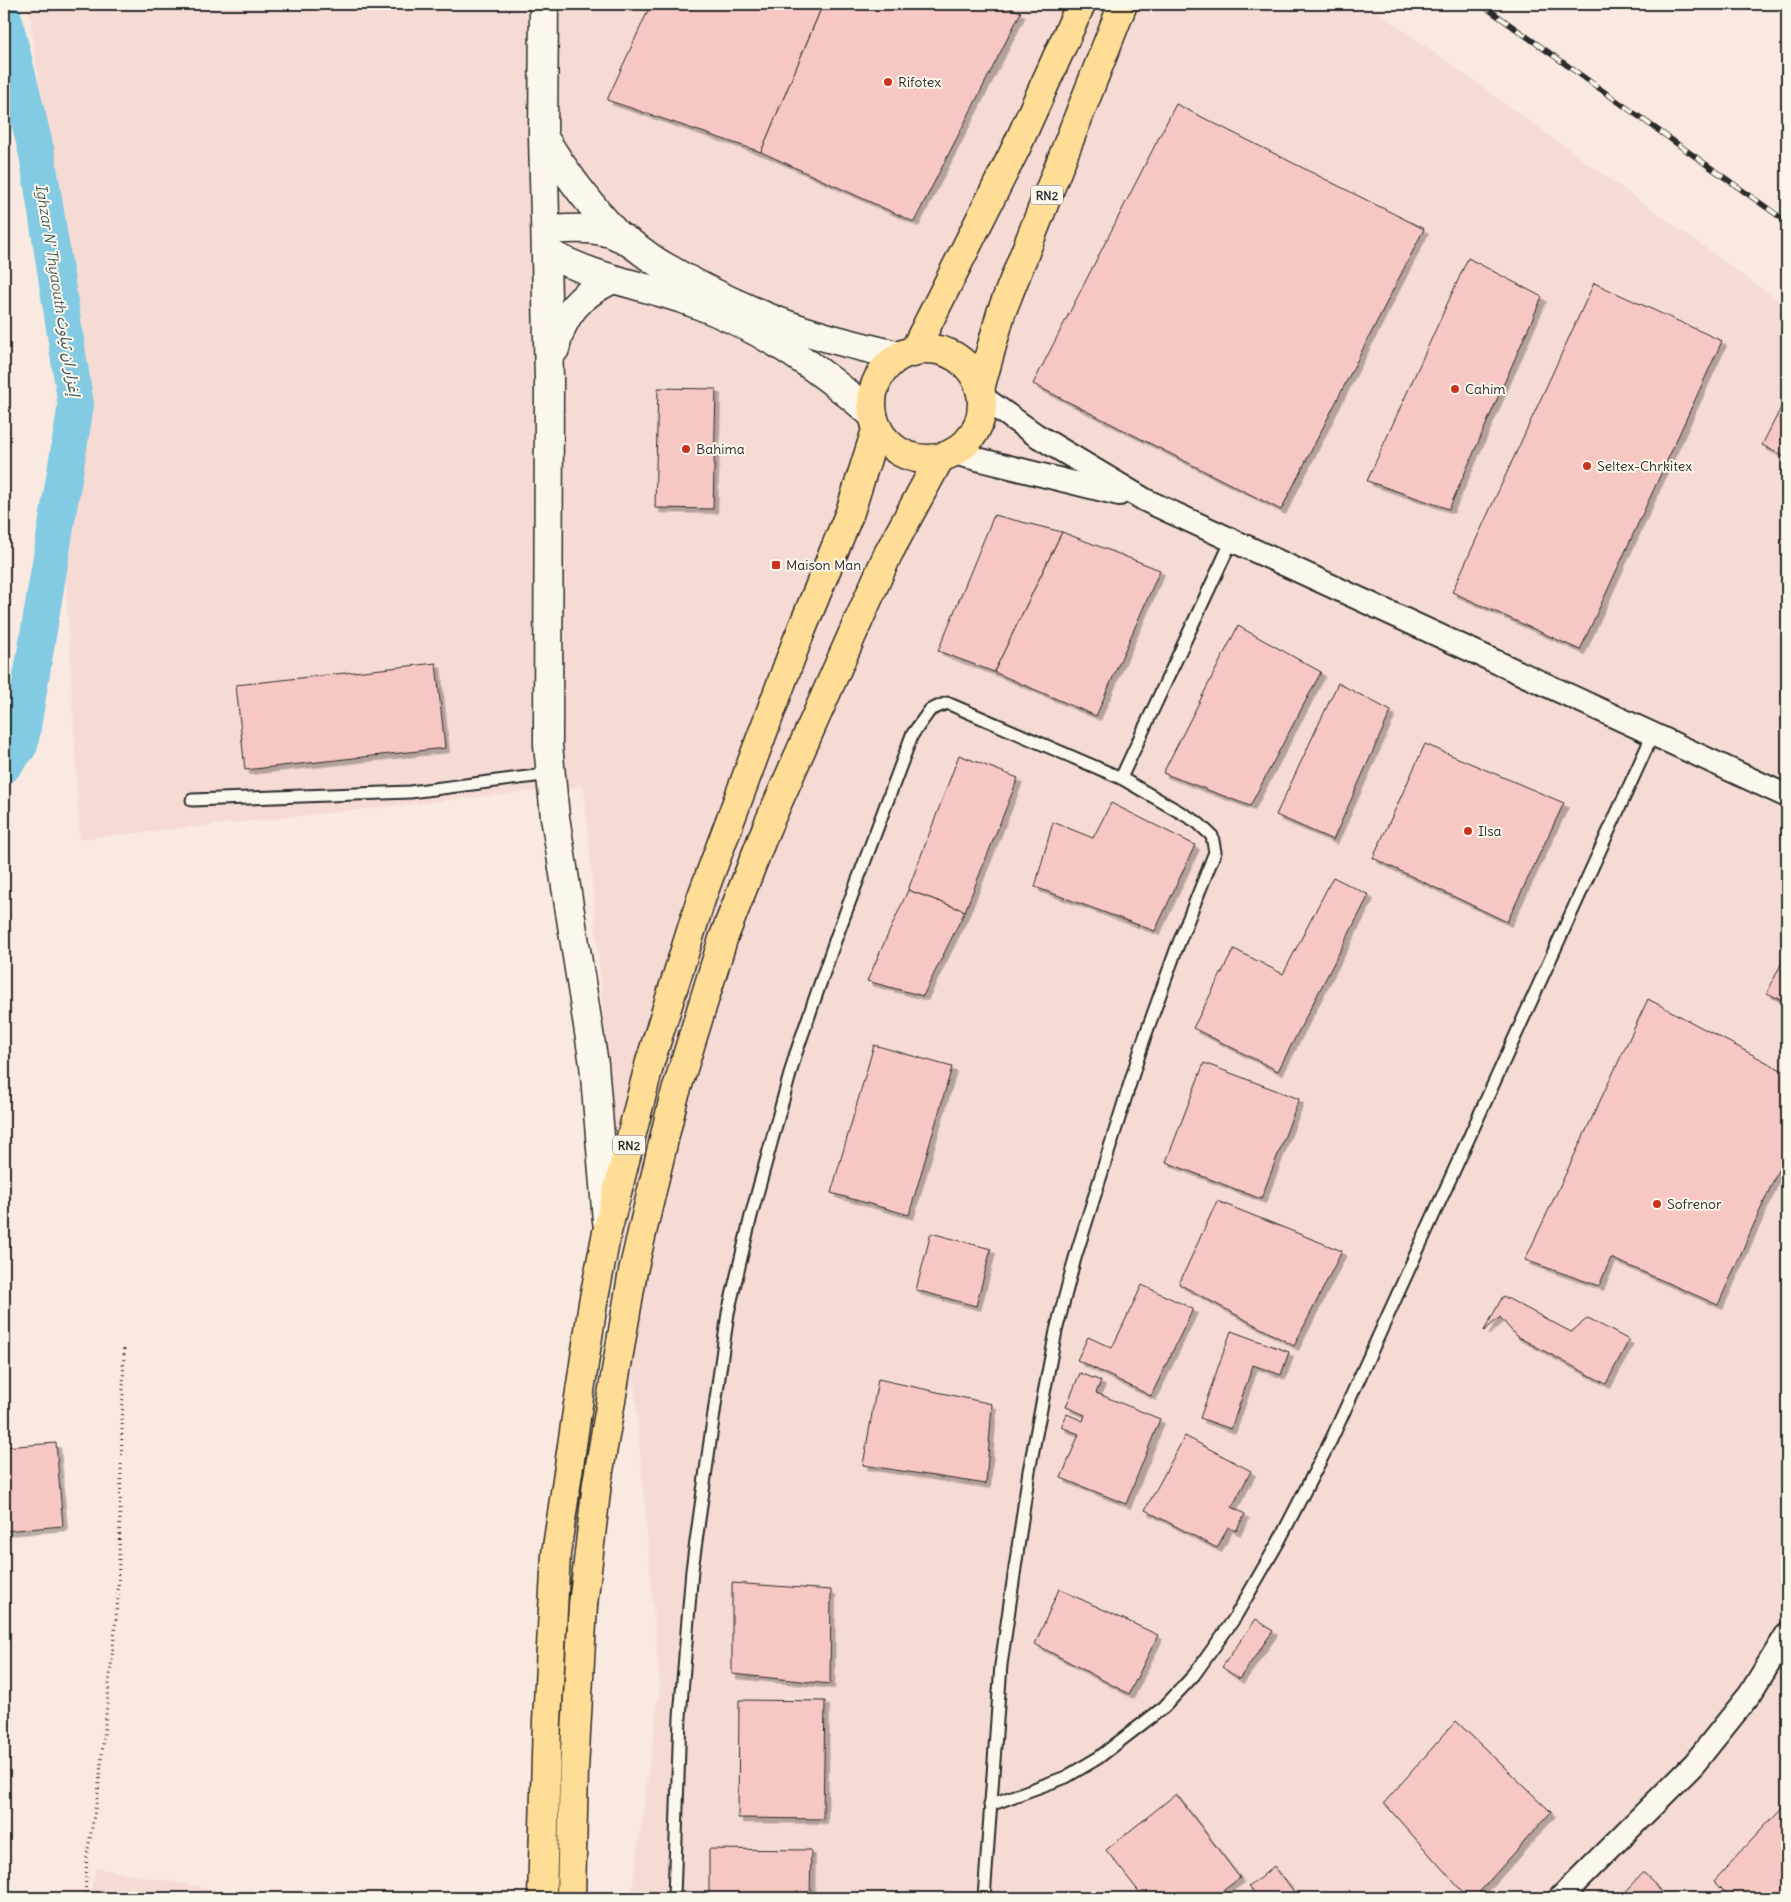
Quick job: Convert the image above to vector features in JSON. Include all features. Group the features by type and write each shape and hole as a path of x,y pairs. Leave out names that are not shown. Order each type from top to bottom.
{"highway":[{"name":"RN2","path":"542,1898 547,1720 556,1554 593,1303 607,1232 650,1062 702,896 797,640 850,512 875,421 872,398 877,382 886,367 907,354 1016,148 1081,4"},
{"name":"RN2","path":"571,1898 574,1770 583,1606 597,1483 633,1271 673,1101 723,940 766,829 888,554 946,455 965,444 974,433 980,419 981,392 992,344 1014,278 1123,4"},
{"path":"907,354 925,349 939,350 954,355 974,375 981,392"},
{"path":"875,421 885,440 896,450 910,456 925,459 946,455"}],"street":[{"path":"544,4 543,137 549,380 548,726 555,817 594,1064 601,1127 607,1232"},
{"path":"543,137 580,192 618,236 668,269 752,311 801,330 850,344 907,354"},
{"path":"546,241 596,230 618,236"},
{"path":"546,241 589,273 694,303 740,323 807,361 841,387 875,421"},
{"path":"549,380 558,335 565,317 578,301 591,290 611,280"},
{"path":"981,392 1036,435 1145,500 1787,796"},
{"path":"946,455 1145,500"},
{"path":"1560,1898 1694,1764 1750,1694 1787,1634"}],"lane":[{"path":"1121,778 1232,540"},
{"path":"674,1898 680,1717 692,1570 728,1312 753,1206 795,1056 836,938 912,735 930,710 947,703 1121,778 1197,822 1212,836 1215,852 1176,950 1143,1042 1075,1258 1056,1331 1029,1471 1001,1665 984,1898"},
{"path":"990,1806 1066,1777 1098,1758 1130,1735 1164,1707 1194,1675 1234,1619 1279,1541 1332,1438 1652,734"},
{"path":"192,800 410,792 551,774"}],"path":[{"path":"85,1898 87,1855 98,1792 118,1598 124,1348"}],"shaded area":[{"path":"28,4 1367,4 1787,307 1787,1898 631,1898 660,1688 584,786 80,839 38,76"},
{"path":"96,1868 260,1898 90,1898"}],"building":[{"path":"651,4 823,4 761,152 607,100"},
{"name":"Rifotex","path":"823,4 999,4 1021,12 914,222 761,152"},
{"path":"1176,104 1424,229 1281,510 1033,384"},
{"name":"Cahim","path":"1468,258 1542,297 1449,509 1367,481"},
{"name":"Seltex-Chrkitex","path":"1594,283 1722,341 1580,650 1452,592"},
{"name":"Bahima","path":"658,388 716,389 713,509 655,508"},
{"path":"1787,396 1787,458 1762,445"},
{"path":"994,515 1062,532 994,672 938,651"},
{"path":"1062,532 1160,570 1096,716 994,672"},
{"path":"1238,626 1321,672 1250,806 1163,773"},
{"path":"436,663 445,748 245,770 236,685"},
{"path":"1338,683 1391,711 1333,840 1276,815"},
{"name":"Ilsa","path":"1425,744 1564,803 1507,922 1373,858"},
{"path":"959,755 1018,778 965,911 908,890"},
{"path":"1111,803 1195,845 1155,931 1035,887 1053,822 1093,838"},
{"path":"1333,877 1369,895 1278,1071 1193,1028 1234,949 1283,974"},
{"path":"908,890 965,911 923,996 867,981"},
{"path":"1783,960 1787,962 1787,1003 1767,993"},
{"name":"Sofrenor","path":"1648,999 1787,1073 1787,1150 1718,1305 1611,1258 1599,1286 1525,1260"},
{"path":"874,1045 952,1067 909,1215 831,1193"},
{"path":"1204,1063 1299,1099 1261,1199 1166,1162"},
{"path":"1217,1201 1342,1251 1294,1346 1179,1284"},
{"path":"931,1233 991,1249 976,1306 916,1290"},
{"path":"1142,1285 1193,1309 1151,1396 1077,1360 1088,1337 1112,1348"},
{"path":"1503,1296 1571,1332 1588,1318 1629,1340 1606,1384 1516,1336 1500,1317 1484,1331"},
{"path":"1231,1331 1289,1352 1281,1375 1253,1365 1231,1429 1200,1418"},
{"path":"1080,1373 1101,1381 1096,1393 1160,1419 1126,1504 1061,1478 1079,1434 1061,1427 1067,1414 1083,1421 1085,1415 1066,1407"},
{"path":"878,1379 992,1404 986,1484 863,1465"},
{"path":"1185,1436 1251,1471 1232,1507 1245,1514 1236,1531 1228,1527 1217,1548 1145,1510"},
{"path":"56,1443 63,1526 4,1531 4,1447"},
{"path":"732,1583 831,1590 830,1684 732,1674"},
{"path":"1059,1589 1158,1635 1129,1694 1035,1644"},
{"path":"1256,1619 1273,1631 1239,1679 1222,1667"},
{"path":"739,1700 825,1701 823,1819 738,1818"},
{"path":"1456,1721 1551,1812 1474,1898 1468,1898 1384,1803"},
{"path":"1176,1794 1240,1878 1213,1898 1144,1898 1106,1850"},
{"path":"1787,1802 1787,1898 1731,1898 1714,1881"},
{"path":"709,1849 811,1850 810,1898 709,1898"},
{"path":"1274,1866 1299,1898 1259,1898 1249,1887"},
{"path":"1643,1873 1669,1898 1620,1898"}],"waterway":[{"name":"Ighzar N' Thyaouth إغزار ان ثياوث","path":"4,18 37,154 76,405 20,745 4,765"}],"railway":[{"path":"1481,4 1787,222"}],"place":[{"name":"Rifotex","path":"888,82"},
{"name":"Cahim","path":"1455,389"},
{"name":"Bahima","path":"686,449"},
{"name":"Seltex-Chrkitex","path":"1587,466"},
{"name":"Maison Man","path":"776,565"},
{"name":"Ilsa","path":"1468,831"},
{"name":"Sofrenor","path":"1657,1204"}]}
